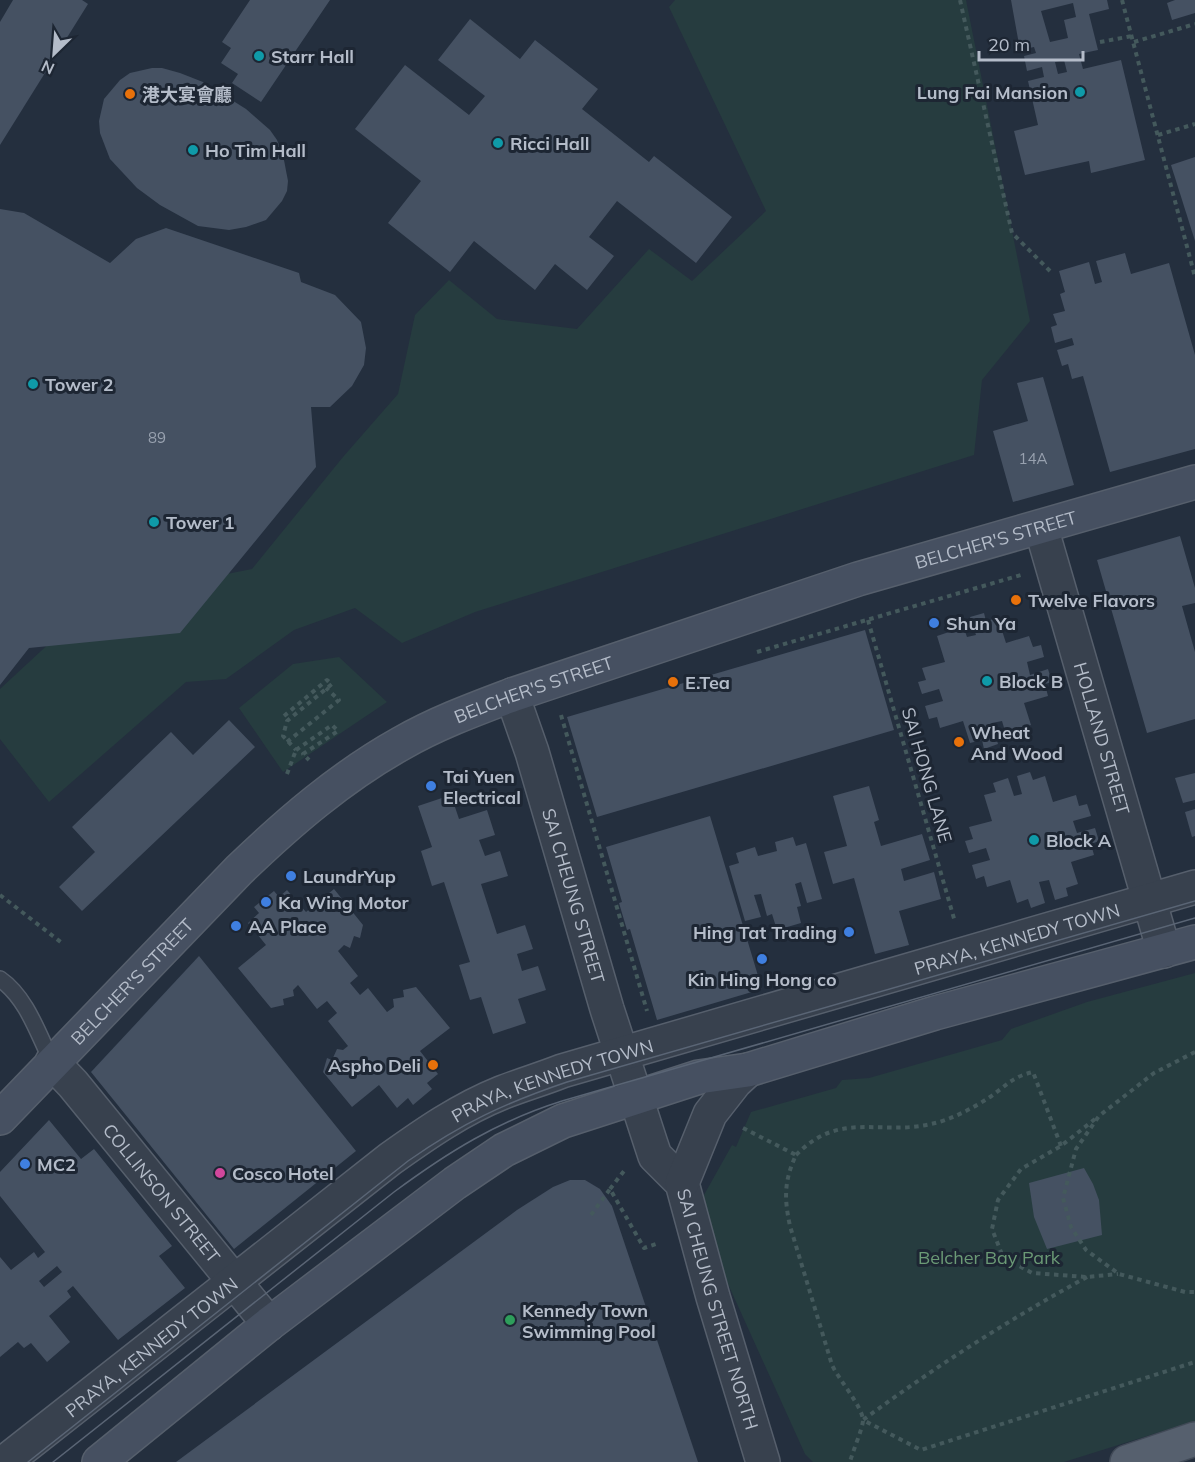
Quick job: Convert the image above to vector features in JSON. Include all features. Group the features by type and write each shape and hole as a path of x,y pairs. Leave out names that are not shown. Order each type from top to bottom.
{"main road":[{"name":"BELCHER'S STREET","path":"0,1118 272,838 315,802 370,762 403,742 463,714 512,695 858,579 1195,482"},
{"path":"99,1462 269,1324 455,1183 504,1150 563,1121 699,1077 748,1070 934,1013 1195,942"},
{"path":"1127,1462 1195,1439"}],"street":[{"name":"HOLLAND STREET","path":"1041,527 1164,951"},
{"name":"SAI CHEUNG STREET","path":"512,695 532,752 636,1097"},
{"name":"PRAYA, KENNEDY TOWN","path":"5,1462 390,1159 424,1134 500,1094 562,1071 1195,887"},
{"name":"COLLINSON STREET","path":"52,1062 88,1102 269,1324"},
{"path":"682,1183 710,1114 735,1082 748,1070"},
{"name":"SAI CHEUNG STREET NORTH","path":"636,1097 655,1156 682,1183 713,1298 763,1462"}],"lane":[{"path":"0,979 9,985 21,1000 52,1062"}],"path":[{"path":"960,0 1012,233 1050,271"},
{"path":"1122,0 1195,277"},
{"path":"1134,42 1195,24"},
{"path":"1100,42 1132,36"},
{"path":"1158,135 1195,124"},
{"path":"756,652 1023,574 1028,576"},
{"name":"SAI HONG LANE","path":"868,620 956,926"},
{"path":"284,716 293,713 332,684 327,680 293,713 287,720 283,736 296,750"},
{"path":"287,742 339,700 326,688"},
{"path":"562,712 561,717 651,1022"},
{"path":"287,774 296,750 332,724 338,731 303,754 309,760"},
{"path":"0,895 62,943"},
{"path":"1195,1052 1154,1073 1061,1146 1022,1169 998,1200 992,1229 1003,1257 1032,1273 1087,1277 1119,1274 1185,1292 1195,1292"},
{"path":"1061,1146 1033,1072 1017,1076 973,1107 933,1124 912,1127 870,1126 837,1129 821,1135 796,1155 787,1174 786,1208 790,1226 832,1365 838,1378 856,1401 863,1420 921,1450 1195,1362"},
{"path":"1099,1116 1076,1149 1063,1198 1071,1227 1086,1250 1119,1274"},
{"path":"735,1123 796,1155"},
{"path":"591,1215 627,1167"},
{"path":"610,1189 644,1248 659,1243"},
{"path":"850,1462 863,1420 967,1346 1087,1277"}],"green space":[{"path":"675,0 966,0 1030,321 982,380 974,455 475,612 402,643 355,608 294,630 226,679 186,682 49,802 0,739 0,689 96,600 252,569 343,457 398,394 415,315 449,280 497,319 577,329 649,249 692,281 766,211 669,7"},
{"path":"339,657 387,702 283,772 239,708 293,664"},
{"name":"Belcher Bay Park","path":"1195,973 1195,1421 1064,1462 813,1462 805,1454 695,1211 732,1145 736,1147 751,1112 836,1088 842,1080 869,1078 1002,1040 1011,1029 1087,1002"}],"building":[{"path":"13,0 82,0 88,4 0,145 0,22"},
{"name":"Starr Hall","path":"250,0 330,0 261,102 232,83 238,74 221,63 231,48 222,42"},
{"path":"1011,0 1107,0 1109,9 1089,14 1098,50 1079,54 1083,69 1121,60 1145,160 1091,173 1089,161 1025,175 1014,131 1038,125 1028,81 1044,77 1042,67 1027,71 1024,56 1036,53 1034,47 1020,50","holes":["1073,3 1076,17 1064,20 1068,38 1050,42 1041,11","1064,60 1067,72 1058,74 1055,62"]},
{"path":"1175,0 1195,0 1195,13 1172,20 1167,3"},
{"name":"Ricci Hall","path":"470,19 520,59 535,40 598,89 582,109 649,162 654,156 732,217 696,263 617,201 589,237 614,256 587,290 555,264 535,290 474,241 450,272 388,223 421,181 355,129 405,65 469,115 485,96 438,60"},
{"name":"Ho Tim Hall","path":"162,68 203,82 246,109 270,130 283,155 288,181 287,191 282,201 266,220 229,230 198,226 160,205 137,188 110,159 100,133 99,121 104,99 120,80 130,73"},
{"path":"1195,157 1195,241 1171,165"},
{"path":"0,209 24,213 110,263 136,239 166,228 299,273 301,282 335,295 361,322 366,348 364,365 352,386 330,407 311,407 316,467 180,633 29,648 0,685"},
{"path":"1125,253 1131,274 1169,263 1195,355 1195,449 1110,472 1083,376 1072,379 1068,364 1062,366 1057,350 1074,345 1072,338 1055,343 1051,327 1057,325 1053,314 1065,311 1060,294 1065,292 1059,271 1089,262 1095,284 1102,282 1096,261"},
{"path":"1043,377 1074,485 1013,502 993,431 1028,421 1017,383"},
{"path":"1180,536 1195,588 1195,603 1182,606 1195,652 1195,719 1147,733 1097,560"},
{"name":"Block B","path":"984,613 986,621 998,618 1006,643 1029,636 1033,647 1041,645 1044,657 1027,662 1030,675 1048,669 1052,682 1045,684 1048,696 1024,703 1031,725 1019,729 1021,737 1008,741 1002,721 992,723 998,744 984,749 982,740 970,743 963,721 940,728 937,717 929,719 925,706 943,701 939,689 922,694 918,682 926,680 922,668 945,662 937,636 949,632 946,624 961,620 967,637 976,635 970,617"},
{"path":"865,630 894,730 597,817 567,717"},
{"path":"229,720 255,747 82,911 59,887 95,852 72,827 171,732 193,755"},
{"name":"Block A","path":"1030,772 1033,780 1045,776 1053,802 1076,795 1079,806 1087,804 1091,816 1073,821 1077,833 1095,828 1099,841 1091,844 1094,855 1071,862 1078,884 1066,888 1068,896 1055,900 1049,880 1039,882 1045,903 1031,908 1028,899 1017,903 1010,880 987,887 984,876 976,879 972,865 990,860 986,848 969,853 965,841 973,839 969,827 992,821 984,795 996,792 993,783 1008,778 1014,796 1022,794 1017,776"},
{"path":"1195,773 1195,800 1183,803 1175,778"},
{"path":"869,786 879,820 874,822 881,846 922,834 930,860 901,869 904,881 934,872 941,899 899,911 909,945 875,954 854,878 833,884 824,852 847,846 833,796"},
{"path":"451,795 459,819 487,810 495,835 479,840 485,856 500,851 508,876 481,884 497,934 525,925 533,949 517,954 522,971 538,966 546,990 518,999 526,1023 493,1034 481,997 470,1000 459,965 470,962 444,882 432,886 421,851 432,847 418,806"},
{"path":"1195,809 1195,836 1192,837 1185,812"},
{"path":"710,816 762,989 657,1020 630,929 627,930 619,903 622,902 606,847"},
{"path":"793,837 796,846 806,843 822,899 807,903 801,882 795,884 801,906 797,907 801,923 777,930 772,914 767,916 761,894 754,895 761,917 745,921 729,866 739,863 736,853 755,847 758,856 777,851 775,842"},
{"path":"334,889 363,925 360,938 354,936 350,948 344,945 338,951 358,976 350,983 360,995 368,988 387,1012 394,1007 393,999 404,997 403,990 416,987 450,1028 420,1051 438,1074 427,1083 432,1089 413,1105 408,1098 397,1108 379,1085 352,1107 323,1072 327,1058 332,1060 337,1049 343,1050 348,1046 328,1021 337,1013 327,1001 317,1009 298,985 293,990 294,996 283,999 284,1005 271,1008 238,968 266,945 248,923 259,913 254,907 274,891 279,897 287,890 306,912"},
{"path":"199,956 356,1151 234,1249 91,1072"},
{"path":"49,1120 81,1159 94,1149 172,1246 159,1256 185,1288 118,1340 73,1286 67,1291 71,1297 49,1316 70,1342 47,1362 31,1343 24,1348 18,1342 0,1357 0,1257 11,1270 34,1252 38,1258 45,1252 0,1196 0,1172","holes":["57,1266 62,1272 44,1287 39,1281"]},
{"path":"1084,1168 1099,1200 1102,1235 1047,1249 1034,1217 1029,1183"},
{"name":"Kennedy Town Swimming Pool","path":"570,1180 585,1180 600,1189 612,1206 698,1462 176,1462 517,1210 553,1187"}],"tram line":[{"path":"28,1462 408,1161 484,1115 567,1082 1195,901"},
{"path":"53,1462 394,1192 454,1151 495,1128 562,1101 1195,918"}],"place":[{"name":"Starr Hall","path":"259,56"},
{"name":"Lung Fai Mansion","path":"1080,92"},
{"name":"港大宴會廳","path":"130,94"},
{"name":"Ricci Hall","path":"498,143"},
{"name":"Ho Tim Hall","path":"193,150"},
{"name":"Tower 2","path":"33,384"},
{"name":"Tower 1","path":"154,522"},
{"name":"Twelve Flavors","path":"1016,600"},
{"name":"Shun Ya","path":"934,623"},
{"name":"Block B","path":"987,681"},
{"name":"E.Tea","path":"673,682"},
{"name":"Wheat And Wood","path":"959,742"},
{"name":"Tai Yuen Electrical","path":"431,786"},
{"name":"Block A","path":"1034,840"},
{"name":"LaundrYup","path":"291,876"},
{"name":"Ka Wing Motor","path":"266,902"},
{"name":"AA Place","path":"236,926"},
{"name":"Hing Tat Trading","path":"849,932"},
{"name":"Kin Hing Hong co","path":"762,959"},
{"name":"Aspho Deli","path":"433,1065"},
{"name":"MC2","path":"25,1164"},
{"name":"Cosco Hotel","path":"220,1173"},
{"name":"Kennedy Town Swimming Pool","path":"510,1320"}]}
